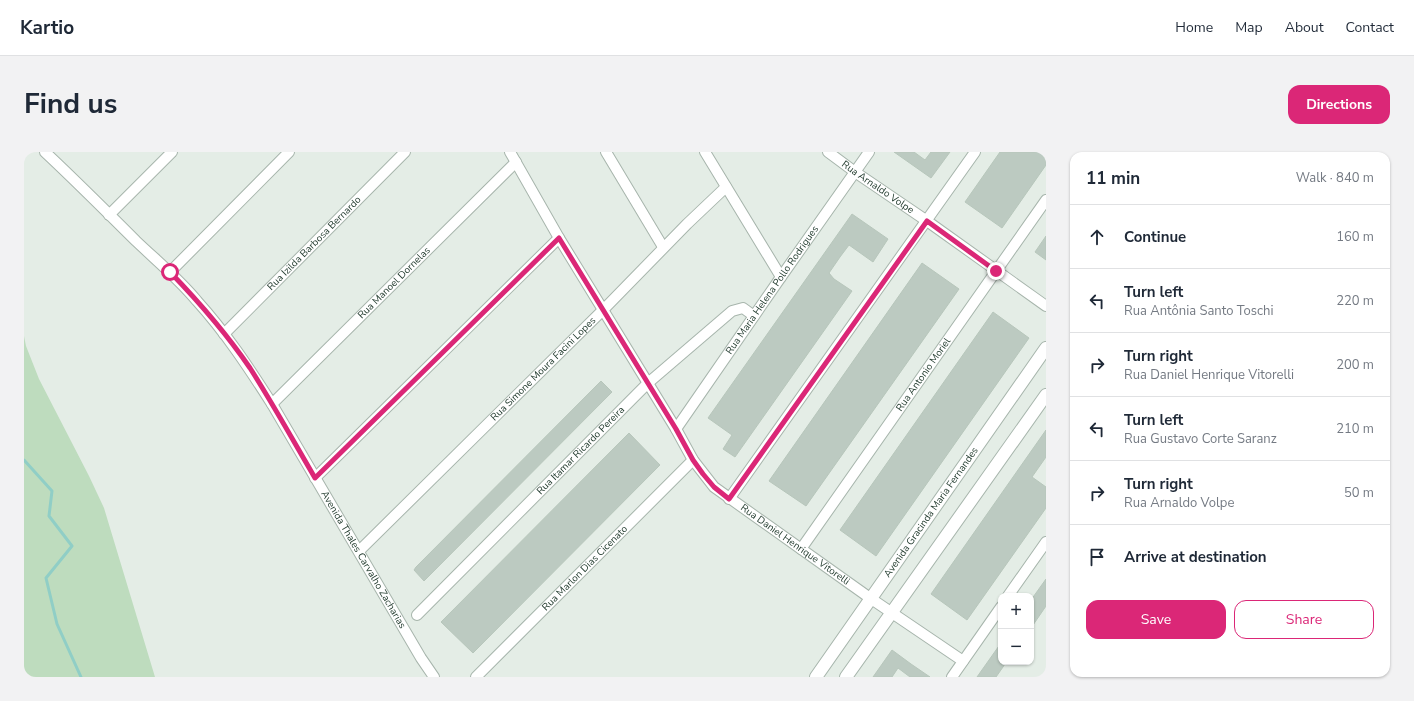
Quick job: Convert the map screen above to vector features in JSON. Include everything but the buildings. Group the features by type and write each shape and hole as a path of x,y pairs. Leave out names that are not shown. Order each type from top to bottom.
{"street":[{"path":"110,215 172,152"},
{"path":"170,272 289,152"},
{"name":"Rua Izilda Barbosa Bernardo","path":"224,334 405,152"},
{"name":"Rua Daniel Henrique Vitorelli","path":"510,152 559,238 604,309 622,342 676,429 693,460 714,487 891,613 963,661"},
{"path":"606,152 663,247"},
{"path":"705,152 781,277"},
{"name":"Rua Arnaldo Volpe","path":"828,152 1046,306"},
{"name":"Rua Maria Helena Pollo Rodrigues","path":"676,429 869,152"},
{"path":"729,499 975,152"},
{"name":"Avenida Thales Carvalho Zacharias","path":"50,154 198,301 249,368 272,404 434,677"},
{"name":"Rua Manoel Dornelas","path":"272,404 516,162"},
{"name":"Rua Simone Moura Facini Lopes","path":"359,550 604,309 663,247 726,187"},
{"name":"Rua Antonio Moriel","path":"801,549 1046,200"},
{"path":"315,478 559,238"},
{"name":"Rua Itamar Ricardo Pereira","path":"418,616 648,383 732,311 743,308 754,316"},
{"name":"Avenida Gracinda Maria Fernandes","path":"816,677 1046,348"},
{"path":"846,677 1046,395"},
{"name":"Rua Marlon Dias Cicenato","path":"476,677 693,460"},
{"path":"1010,593 1046,542"},
{"path":"952,677 998,611"}],"green space":[{"path":"24,336 26,346 39,379 104,508 155,677 24,677"}],"waterway":[{"path":"24,460 52,491 49,516 72,546 46,578 57,624 81,677"}],"route":[{"path":"170,272 198,301 249,368 272,404 315,478 559,238 604,309 622,342 676,429 693,460 714,487 729,499 927,221 996,271"}]}
